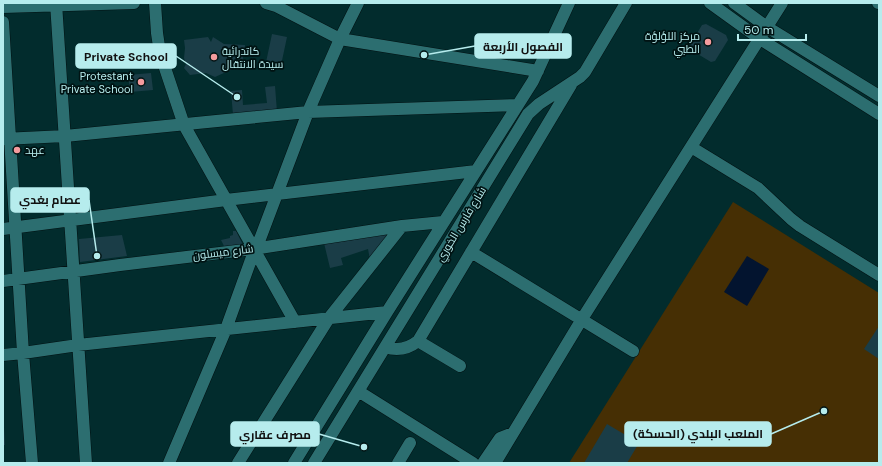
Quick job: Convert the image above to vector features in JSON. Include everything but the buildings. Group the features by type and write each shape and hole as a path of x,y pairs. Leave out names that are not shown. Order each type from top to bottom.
{"street":[{"path":"3,7 56,4 134,3"},
{"path":"155,3 160,53 184,125 295,322"},
{"path":"266,3 276,6 340,39 538,71"},
{"path":"169,463 226,329 252,257 253,249 260,239 308,112 340,39 358,3"},
{"path":"294,463 443,222 518,105 538,71 569,3"},
{"name":"شارع فارس الخوري","path":"314,463 528,114 539,104 580,77 588,68 626,3"},
{"path":"710,3 760,39 879,114"},
{"path":"734,3 767,27 879,96"},
{"path":"495,463 582,319 782,3"},
{"path":"56,4 86,463"},
{"path":"3,22 7,139 19,278 23,353 32,463"},
{"path":"385,347 401,349 418,341 573,82"},
{"path":"7,139 65,136 308,112 518,105"},
{"path":"691,147 758,188 790,219 800,226 879,275"},
{"path":"3,229 226,200 476,171"},
{"name":"شارع ميسلون","path":"3,281 253,249 402,226 443,222"},
{"path":"238,463 329,318 402,226"},
{"path":"471,252 633,351"},
{"path":"3,355 78,344 387,312"},
{"path":"418,341 460,366"},
{"path":"358,391 473,463"},
{"path":"482,463 500,438 513,433"},
{"path":"398,463 410,443"}],"shaded area":[{"path":"733,202 879,293 879,463 569,463"}],"water":[{"path":"747,256 769,269 747,306 724,292"}],"place":[{"name":"مركز اللؤلؤة الطبي","path":"708,42"},
{"name":"الفصول الأربعة","path":"424,55"},
{"name":"كاتدرائية سيدة الانتقال","path":"214,57"},
{"name":"Protestant Private School","path":"141,82"},
{"name":"Private School","path":"237,97"},
{"name":"عهد","path":"17,150"},
{"name":"عصام بغدي","path":"97,256"},
{"name":"الملعب البلدي (الحسكة)","path":"824,411"},
{"name":"مصرف عقاري","path":"364,447"}]}
